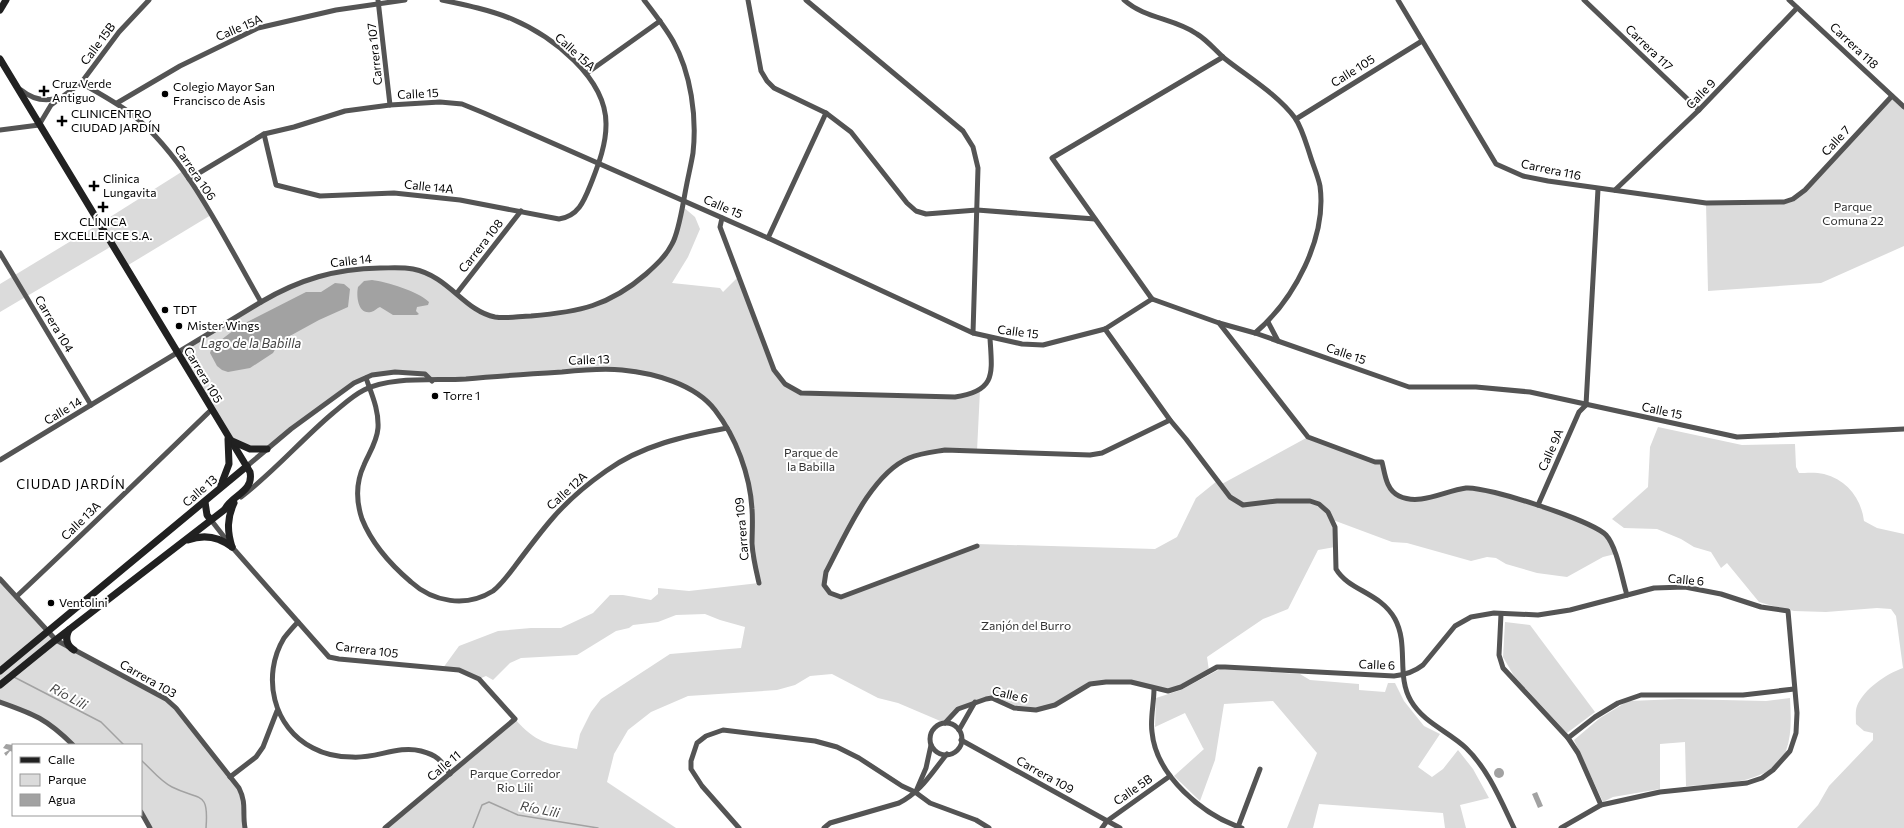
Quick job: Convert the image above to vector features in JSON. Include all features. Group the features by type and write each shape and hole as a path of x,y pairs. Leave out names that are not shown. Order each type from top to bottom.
{"main road":[{"path":"0,10 6,0"},
{"name":"Carrera 105","path":"0,59 227,437 247,466"},
{"name":"Carrera 105","path":"0,68 17,88"},
{"path":"227,437 242,447 259,450 267,449"},
{"path":"218,489 223,481 229,464 230,451 227,437"},
{"path":"225,509 228,502 249,485 251,475 247,466"},
{"name":"Calle 13","path":"0,671 247,466"},
{"path":"205,502 207,515 211,520"},
{"path":"232,547 228,529 228,519 234,503"},
{"name":"Calle 13","path":"3,683 56,640 234,503"},
{"path":"182,543 194,538 210,537 218,539 232,547"},
{"path":"69,630 67,640 69,646 74,650"}],"street":[{"name":"Calle 15B","path":"39,125 51,105 81,83 119,32 149,0"},
{"name":"Calle 15A","path":"117,104 180,66 258,28 336,10 379,2 405,0"},
{"name":"Calle 15A","path":"442,0 474,6 513,20 551,42 587,73 597,88 604,108 606,125 599,163"},
{"path":"644,0 673,41 684,65 690,90 693,121 693,152 683,201"},
{"path":"747,0 760,71 767,81 774,88 826,113 851,132 907,203 916,210 926,214 977,210 1095,219"},
{"path":"806,0 963,131 973,147 978,168 973,333"},
{"path":"1124,0 1131,6 1150,16 1174,22 1198,34 1223,57 1279,101 1296,119 1307,145 1320,186 1319,225 1305,267 1268,322 1255,333"},
{"name":"Carrera 116","path":"1398,0 1496,164 1523,176 1598,189 1706,203 1784,202 1793,199"},
{"name":"Carrera 117","path":"1584,0 1699,110"},
{"name":"Carrera 118","path":"1789,0 1847,52 1904,107"},
{"name":"Carrera 107","path":"379,2 390,105"},
{"name":"Calle 9","path":"1615,190 1699,110 1797,8"},
{"path":"587,73 660,21"},
{"name":"Calle 105","path":"1296,119 1422,41"},
{"path":"1152,299 1052,158 1223,57"},
{"name":"Carrera 106","path":"81,83 117,104 134,116 177,161 261,302"},
{"name":"Calle 15B","path":"17,88 35,98 43,100 61,97"},
{"name":"Calle 7","path":"1793,199 1805,190 1892,96"},
{"name":"Calle 15","path":"189,179 264,134 294,128 320,118 345,111 390,105 440,102 462,104 768,238 973,333 990,338 1022,344 1043,345 1105,329 1152,299 1219,323 1255,333 1409,387 1476,387 1530,392 1737,437 1904,429"},
{"path":"768,238 826,113"},
{"path":"0,130 39,125"},
{"name":"Calle 14A","path":"264,134 276,185 290,189 320,196 394,194 460,200 559,218 567,218 574,214 582,205 599,163"},
{"path":"1586,404 1598,189"},
{"name":"Calle 14","path":"0,460 176,352 261,302 295,284 311,278 358,269 412,269 429,274 444,282 479,311 495,317 564,313 606,301 642,278 667,252 674,242 683,201"},
{"name":"Carrera 108","path":"457,293 521,211"},
{"path":"722,218 720,227 774,370 785,384 801,392 956,397 968,395 980,390 989,380 992,370 990,338"},
{"name":"Carrera 104","path":"0,253 91,405"},
{"path":"1268,322 1278,341"},
{"path":"1219,323 1308,437 1375,462 1382,462 1388,486 1398,496 1414,500 1467,488 1479,489 1538,505 1598,528 1607,536 1612,544 1627,595"},
{"path":"1105,329 1170,420 1230,497 1236,502 1243,505 1277,501 1310,500 1319,504 1328,512 1335,527 1336,569 1342,578 1376,598 1395,619 1402,644 1403,675 1410,699 1422,716 1458,740 1478,761 1497,793 1514,828"},
{"name":"Calle 13","path":"234,503 262,481 331,414 358,393 370,387 395,381 588,370 622,370 655,377 684,387 704,398 715,410 727,428"},
{"name":"Calle 13","path":"247,466 346,388 366,378 382,373 412,372 425,374 432,380"},
{"path":"366,378 370,387"},
{"name":"Calle 12A","path":"370,387 376,404 378,427 374,444 359,477 358,506 363,520 379,549 402,574 417,588 433,597 446,601 474,598 493,590 511,570 552,518 571,499 608,469 646,449 667,441 727,428"},
{"name":"Calle 9A","path":"1538,505 1579,412 1586,404"},
{"name":"Calle 13A","path":"16,596 91,527 119,498 211,410"},
{"path":"977,546 841,597 830,593 824,585 826,572 870,491 891,470 908,458 945,450 1090,455 1102,453 1170,420"},
{"name":"Carrera 109","path":"727,428 735,442 746,476 752,508 752,543 759,583"},
{"name":"Carrera 105","path":"211,520 232,547 329,657 459,670 473,676 487,686 515,719"},
{"name":"Carrera 103","path":"0,579 47,632 56,640 166,699 176,708 239,788 244,799 245,828"},
{"name":"Calle 6","path":"945,723 958,709 975,702 992,698 1014,708 1036,710 1055,705 1090,684 1106,682 1131,682 1154,689 1168,691 1181,687 1217,667 1225,666 1394,676 1403,675 1416,670 1423,665 1455,626 1478,614 1538,615 1570,610 1654,588 1684,587 1721,594 1761,607 1788,611 1794,689"},
{"path":"1501,614 1498,649 1503,668 1568,738 1578,754 1601,804"},
{"path":"298,622 284,638 276,656 272,675 272,695 277,710 300,739 313,748 326,753 352,757 404,749 420,750 439,757 450,774"},
{"path":"1154,689 1152,732 1160,759 1170,776 1194,801 1216,816 1240,827 1260,769"},
{"path":"1561,828 1601,804 1660,792 1748,783 1762,778 1773,770 1790,751 1796,726 1797,713 1794,689 1743,695 1642,695 1618,703 1595,717 1568,738"},
{"path":"0,702 44,720 55,727 72,744"},
{"name":"Calle 6","path":"959,730 975,702"},
{"path":"230,777 256,757 263,747 277,710"},
{"name":"Calle 11","path":"385,828 515,719"},
{"path":"824,828 830,823 899,803 915,792 930,778 947,754 957,750 961,740 959,730 953,725 945,723 940,724 933,730 930,738 931,745 926,768 915,792"},
{"path":"739,828 702,786 691,769 691,761 697,743 706,736 723,730 815,740 837,747 859,758 902,786 915,792 930,803 976,820 989,828"},
{"name":"Carrera 109","path":"961,740 1120,828"},
{"path":"931,745 938,752 947,754"},
{"name":"Calle 5B","path":"1102,828 1107,821 1170,776"},
{"path":"142,814 150,828"}],"green space":[{"name":"Parque Comuna 22","path":"1892,96 1904,107 1904,246 1821,283 1708,291 1706,203 1783,202 1800,194"},
{"path":"183,171 211,215 125,267 112,246 0,312 0,284"},
{"path":"682,206 695,217 700,229 688,257 672,283 720,288 723,292 738,277 774,370 785,384 801,393 955,397 980,390 977,451 926,453 896,466 870,491 826,572 824,585 830,593 841,597 977,546 977,544 1155,549 1177,537 1196,498 1217,481 1220,485 1308,437 1382,462 1388,485 1398,496 1414,501 1467,488 1538,505 1598,528 1607,536 1615,554 1603,557 1567,577 1537,573 1506,564 1496,558 1487,557 1471,561 1407,543 1392,542 1333,520 1335,547 1318,550 1288,609 1263,619 1207,657 1209,671 1168,691 1131,682 1090,684 1055,705 1025,710 992,698 965,705 945,723 898,703 878,698 832,674 810,676 795,685 777,690 688,696 651,712 628,730 614,754 607,782 676,828 385,828 515,719 522,727 536,738 550,744 577,749 580,734 591,712 601,699 670,654 741,648 745,627 705,614 676,615 658,622 633,625 629,628 616,631 577,655 521,658 510,663 493,680 486,676 479,679 443,668 459,646 498,631 531,628 561,628 593,613 610,595 623,595 651,600 658,594 658,588 689,591 759,583 754,562 752,508 746,476 735,442 704,398 677,384 622,370 432,381 425,374 382,373 354,383 267,449 234,443 176,352 279,292 324,274 395,268 429,274 479,311 495,317 564,313 606,301 642,278 674,242"},
{"path":"1658,427 1742,445 1795,444 1796,467 1799,473 1821,473 1840,481 1852,491 1860,505 1864,521 1877,528 1904,534 1904,828 1797,828 1818,805 1829,786 1873,740 1873,733 1864,731 1856,724 1856,708 1860,700 1870,688 1883,678 1903,668 1896,616 1891,609 1877,608 1826,612 1794,611 1759,602 1727,563 1721,568 1711,552 1694,547 1681,539 1657,529 1624,528 1612,519 1648,487 1650,447"},
{"path":"0,579 47,632 166,699 239,788 245,828 150,828 142,814 142,744 72,744 55,727 0,702"},
{"path":"1505,622 1530,625 1595,712 1567,733 1514,676 1503,657"},
{"path":"1220,669 1300,674 1310,680 1359,684 1359,690 1385,692 1388,683 1395,683 1404,701 1424,726 1440,734 1418,767 1432,777 1443,769 1458,750 1473,769 1489,798 1460,805 1466,828 1445,828 1443,813 1319,804 1313,828 1287,828 1317,753 1273,701 1224,704 1215,760 1200,801 1174,776 1204,749 1185,713 1155,727 1156,698 1181,690"},
{"path":"1790,698 1791,718 1788,745 1779,762 1769,771 1742,780 1727,783 1686,786 1685,742 1660,744 1660,789 1613,797 1603,802 1574,740 1600,718 1628,701 1680,699 1766,701"}],"water":[{"path":"372,280 394,285 418,294 429,302 428,305 417,307 416,311 419,314 417,315 393,315 380,307 372,312 363,311 358,300 358,287 364,281"},
{"name":"Lago de la Babilla","path":"335,283 344,284 350,289 348,307 319,320 288,337 277,346 273,353 250,368 228,372 217,366 210,353 212,347 230,333 245,323 306,292 321,292"},
{"path":"6,744 12,745 12,752 10,751 6,756 4,753 9,750 3,748"},
{"path":"1497,768 1501,768 1503,769 1503,777 1497,778 1494,775 1494,771"},
{"path":"1537,792 1543,806 1538,808 1532,794"}],"waterway":[{"name":"Río Lili","path":"14,677 101,722 123,744"},
{"name":"Río Lili","path":"142,761 168,785 201,798 206,808 206,828"},
{"name":"Río Lili","path":"473,828 482,805 489,802 518,815 598,828"}],"place":[{"name":"Cruz Verde Antiguo","path":"44,91"},
{"name":"Colegio Mayor San Francisco de Asis","path":"165,94"},
{"name":"CLINICENTRO CIUDAD JARDÍN","path":"62,121"},
{"name":"Clinica Lungavita","path":"94,186"},
{"name":"CLÍNICA EXCELLENCE S.A.","path":"103,207"},
{"name":"TDT","path":"165,310"},
{"name":"Mister Wings","path":"179,326"},
{"name":"Torre 1","path":"435,396"},
{"name":"Ventolini","path":"51,603"}],"district":[{"name":"CIUDAD JARDÍN","path":"71,484"}],"park label":[{"name":"Parque de la Babilla","path":"811,460"},
{"name":"Zanjón del Burro","path":"1026,626"},
{"name":"Parque Corredor Rio Lili","path":"515,781"}]}
